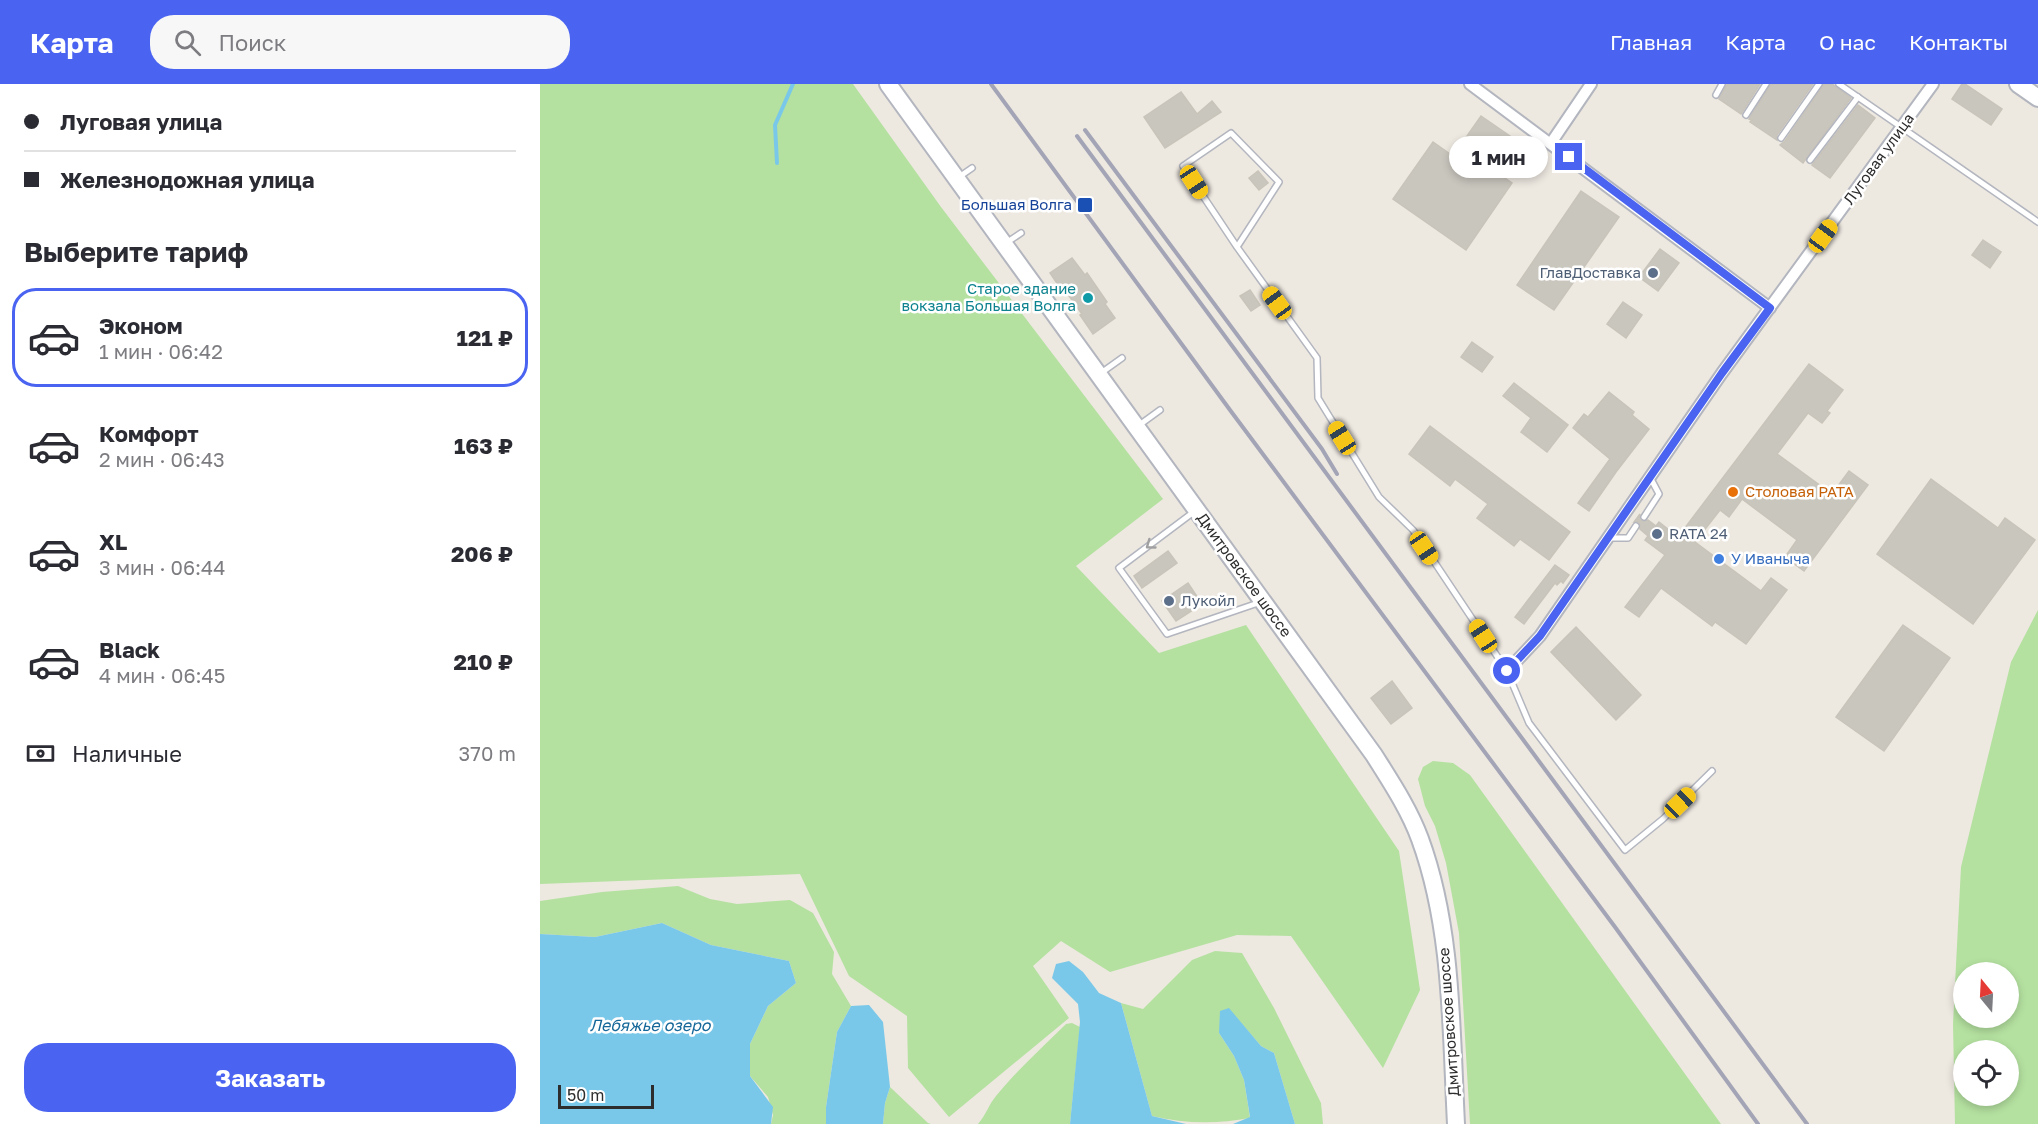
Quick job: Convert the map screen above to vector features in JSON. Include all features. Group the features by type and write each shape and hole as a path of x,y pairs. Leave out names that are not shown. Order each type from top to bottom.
{"main road":[{"name":"Дмитровское шоссе","path":"888,84 1374,755 1408,813 1419,839 1435,891 1444,947 1456,1124"},
{"path":"2018,84 2038,98"}],"street":[{"path":"1470,84 1770,308"},
{"path":"1551,143 1591,84"},
{"name":"Луговая улица","path":"1507,671 1540,636 1651,479 1722,373 1934,84"}],"lane":[{"path":"1716,94 1722,84"},
{"path":"1746,115 1766,84"},
{"path":"1781,138 1819,84"},
{"path":"1839,84 2038,222"},
{"path":"1810,160 1857,97"},
{"path":"1237,247 1279,182 1231,133 1183,166 1237,247 1317,358 1318,398 1379,497 1413,530 1507,671 1529,723 1625,850 1663,819 1712,771"},
{"path":"958,178 972,168"},
{"path":"1005,244 1021,233"},
{"path":"1099,374 1122,358"},
{"path":"1137,427 1160,410"},
{"path":"1644,517 1659,494 1651,479"},
{"path":"1197,510 1119,568 1167,634 1264,602"},
{"path":"1608,537 1628,538 1636,526"}],"green space":[{"path":"540,84 853,84 941,207 1163,499 1076,566 1159,653 1246,625 1399,851 1420,990 1383,1068 1291,936 1237,935 1110,972 1061,941 1033,966 1069,1018 949,1117 908,1068 907,1016 849,976 800,874 540,884"},
{"path":"2038,610 2038,1124 1955,1124 1955,1106 2019,1106 2019,1040 1953,1040 1953,1028 2019,1028 2019,962 1956,962 1961,867 2011,662"},
{"path":"1433,761 1453,763 1470,775 1721,1124 1470,1124 1459,933 1446,863 1435,826 1425,806 1418,779 1423,767"},
{"path":"678,886 710,899 737,904 790,900 813,913 834,952 832,974 851,1006 837,1032 826,1107 826,1124 771,1124 773,1115 768,1097 750,1076 750,1044 768,1006 796,983 789,961 711,945 662,923 595,937 540,934 540,901 602,892"},
{"path":"1215,951 1242,953 1274,1008 1321,1103 1323,1124 1295,1124 1274,1053 1261,1046 1229,1009 1219,1033 1234,1056 1244,1080 1250,1118 1201,1122 1177,1121 1152,1116 1121,1003 1143,1009 1192,960"},
{"path":"1072,1023 1080,1027 1070,1124 978,1124 994,1099 1013,1077 1066,1024"},
{"path":"890,1087 931,1124 883,1124 885,1103"}],"water":[{"name":"Лебяжье озеро","path":"662,923 711,945 789,961 796,983 768,1006 750,1044 750,1076 773,1107 771,1124 540,1124 540,934 595,937"},
{"path":"1069,961 1083,972 1099,993 1121,1003 1152,1116 1186,1124 1070,1124 1080,1022 1078,1004 1052,978 1056,964"},
{"path":"869,1005 883,1022 890,1087 885,1103 883,1124 826,1124 826,1107 837,1032 851,1006"},
{"path":"1229,1008 1261,1046 1274,1053 1295,1124 1233,1124 1250,1117 1244,1080 1234,1056 1219,1033 1220,1011"}],"building":[{"path":"1727,84 1760,84 1741,114 1719,99"},
{"path":"1771,84 1813,84 1777,135 1777,140 1750,122 1752,120 1749,119"},
{"path":"1824,84 1832,84 1851,98 1803,163 1780,145"},
{"path":"1962,84 2002,109 1991,125 1952,99"},
{"path":"1181,92 1197,114 1212,101 1221,112 1165,148 1144,117"},
{"path":"1858,105 1875,118 1830,178 1812,165"},
{"path":"1481,116 1520,143 1498,173 1512,183 1466,250 1393,199 1433,142 1453,156"},
{"path":"1258,171 1268,183 1259,190 1249,178"},
{"path":"1581,191 1619,217 1554,310 1517,285"},
{"path":"1983,240 2001,252 1990,268 1972,255"},
{"path":"1660,249 1679,263 1658,291 1639,277"},
{"name":"Старое здание вокзала Большая Волга","path":"1072,258 1085,275 1087,273 1115,318 1093,334 1080,315 1082,314 1050,273"},
{"path":"1250,290 1260,305 1251,311 1240,296"},
{"path":"1623,302 1642,315 1626,338 1607,324"},
{"path":"1472,342 1493,357 1482,372 1461,357"},
{"path":"1809,364 1843,390 1827,411 1830,413 1822,423 1808,413 1777,454 1832,494 1849,471 1868,485 1804,571 1785,557 1797,540 1742,499 1729,517 1720,510 1695,542 1761,591 1771,578 1787,590 1746,644 1715,622 1712,626 1661,588 1639,617 1625,607 1665,555 1645,540 1648,536 1640,529 1639,522 1634,522 1640,514 1639,519 1642,521 1648,520 1656,526 1659,522 1678,537"},
{"path":"1514,383 1568,425 1547,452 1521,432 1531,418 1503,396"},
{"path":"1609,392 1634,412 1632,415 1649,429 1589,511 1578,503 1610,459 1573,428 1584,414 1588,417"},
{"path":"1430,426 1570,532 1549,560 1520,539 1514,546 1477,518 1488,504 1455,479 1450,486 1409,454"},
{"path":"1931,479 1998,528 2005,518 2035,540 1973,624 1877,554"},
{"path":"1168,551 1177,563 1142,588 1134,576"},
{"path":"1555,565 1569,575 1563,583 1561,581 1557,585 1555,583 1524,624 1515,617"},
{"path":"1188,583 1202,604 1176,621 1162,601"},
{"path":"1903,625 1950,658 1884,751 1836,717"},
{"path":"1576,627 1641,695 1616,720 1551,652"},
{"path":"1392,681 1412,708 1391,724 1371,698"}],"waterway":[{"path":"777,163 775,125 793,84"}],"railway":[{"path":"991,84 1230,410 1615,927 1758,1124"},
{"path":"1085,130 1322,449 1337,474"},
{"path":"1077,136 1807,1124"}],"place":[{"name":"Большая Волга","path":"1085,205"},
{"name":"ГлавДоставка","path":"1653,273"},
{"name":"Старое здание вокзала Большая Волга","path":"1088,298"},
{"name":"Столовая РАТА","path":"1733,492"},
{"name":"RATA 24","path":"1657,534"},
{"name":"У Иваныча","path":"1719,559"},
{"name":"Лукойл","path":"1169,601"}],"route":[{"path":"1507,671 1540,636 1651,479 1722,373 1770,308 1569,157"}]}
